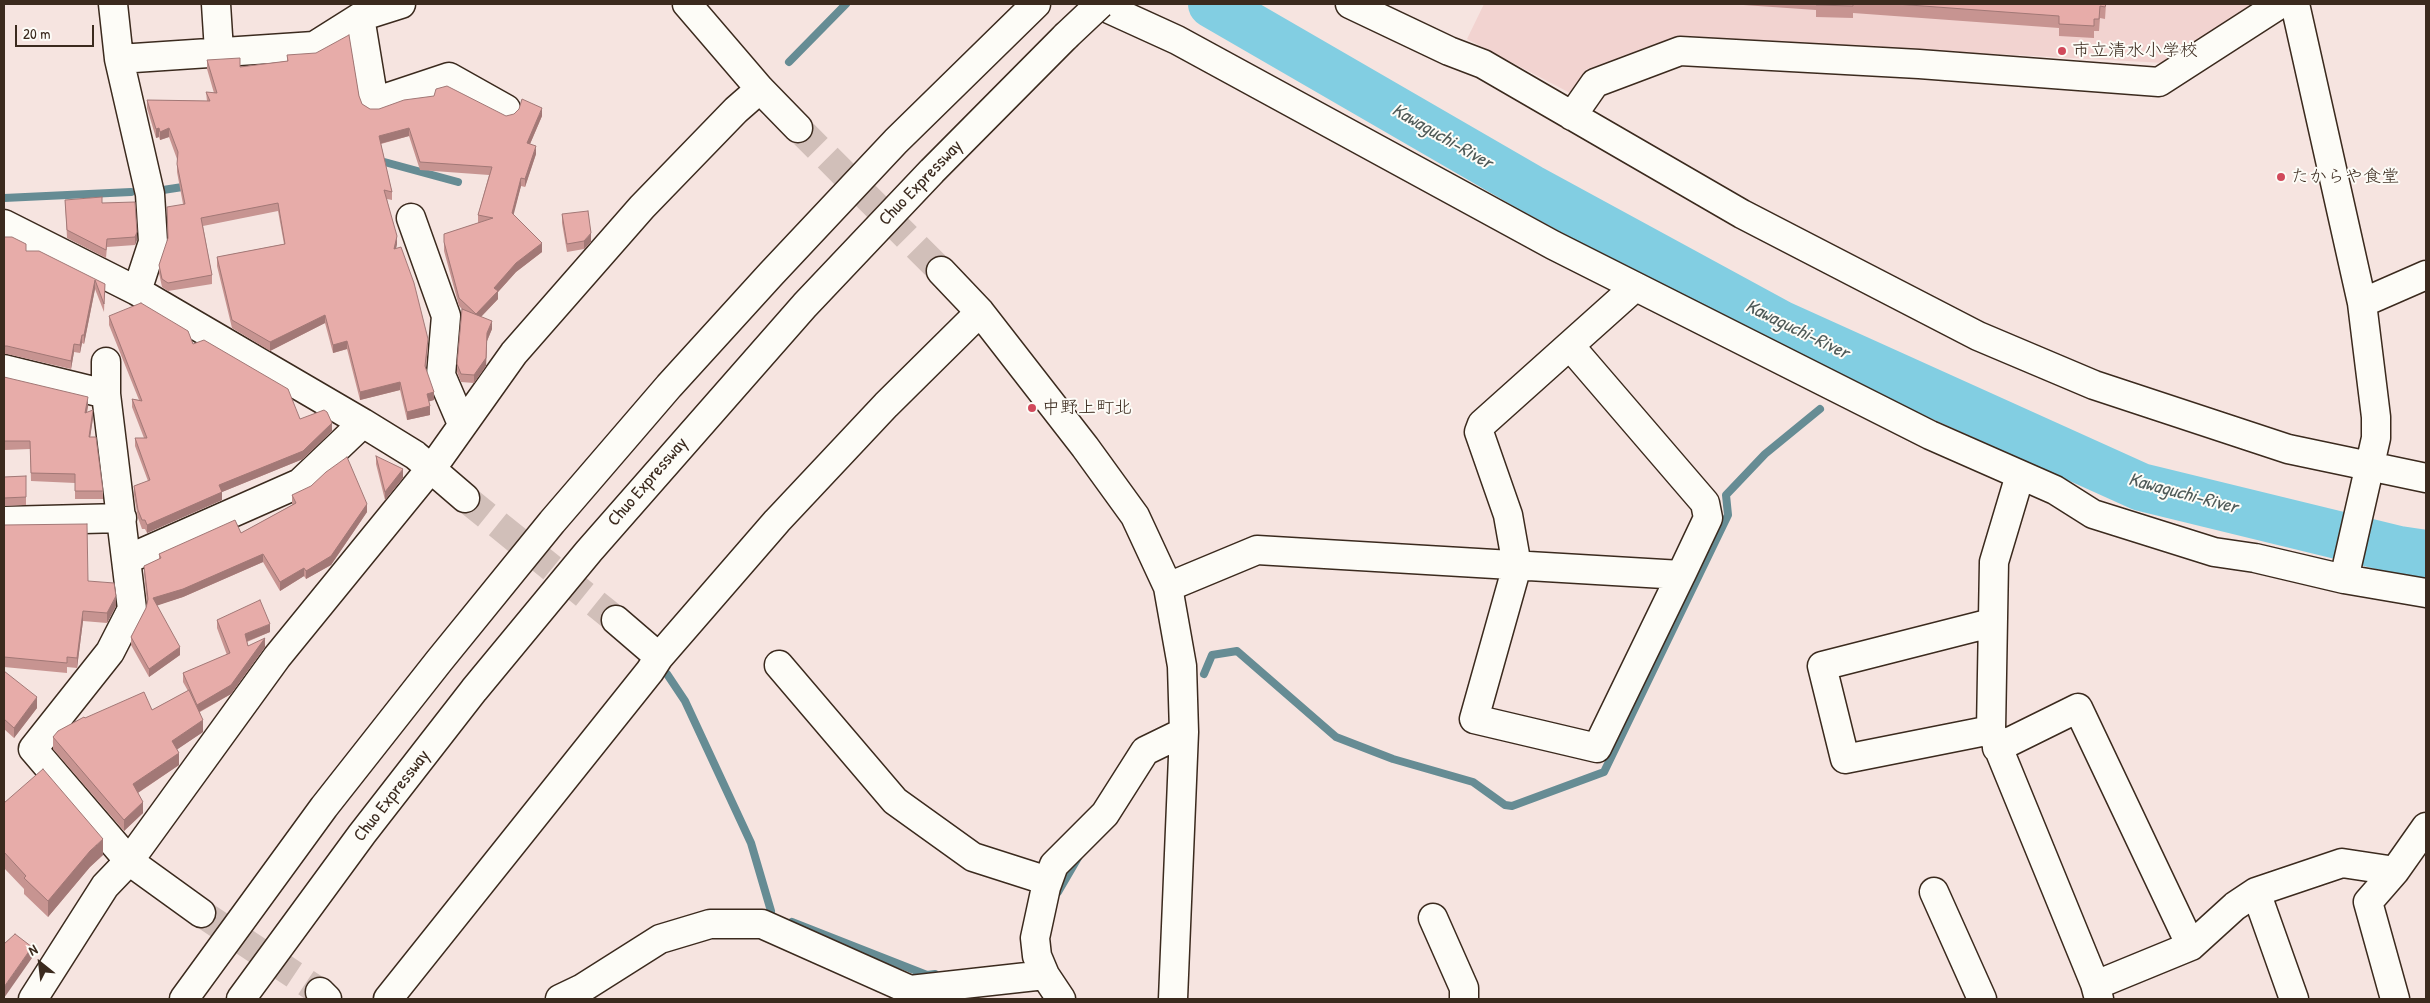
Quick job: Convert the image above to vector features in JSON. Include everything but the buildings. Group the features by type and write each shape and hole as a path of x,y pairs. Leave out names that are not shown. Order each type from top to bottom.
{"main road":[{"path":"113,4 119,59 150,204 153,242 137,291"},
{"path":"216,4 219,51"},
{"path":"119,59 314,46 360,17 401,4"},
{"path":"687,4 760,89 798,128"},
{"path":"1099,4 1177,40 1553,245 1930,435 2054,490 2093,514 2214,552 2345,575 2426,593"},
{"name":"Chuo Expressway","path":"241,999 362,834 456,712 589,550 805,305 932,171 1099,4"},
{"path":"1350,4 1449,51 1483,64 1742,214 1978,336 2094,385 2288,449 2368,471 2426,478"},
{"path":"1572,116 1595,83 1680,51 1919,64 2159,82 2280,4"},
{"path":"2295,4 2362,303 2376,417 2376,438 2345,575"},
{"path":"184,999 324,807 439,661 558,515 669,386 771,274 896,141 1033,7"},
{"path":"360,17 374,102 449,77 506,109"},
{"path":"33,999 105,886 129,862 277,657 431,468 514,352 642,207 736,110 760,89"},
{"path":"411,218 446,316 441,374 462,424"},
{"path":"4,224 137,291 363,422 414,455 465,498"},
{"path":"941,272 980,312 1085,447 1135,516 1168,587 1182,666 1184,732 1173,999"},
{"path":"2362,303 2426,275"},
{"path":"1570,346 1705,503 1708,518 1597,748 1474,719 1517,566 1508,515 1479,432 1482,424 1635,287"},
{"path":"388,999 650,671 659,657 777,521 886,405 980,312"},
{"path":"106,362 106,394 128,559 132,609 110,652 33,749 129,862 201,913"},
{"path":"4,369 106,394"},
{"path":"128,559 300,483 363,422"},
{"path":"2020,475 1994,562 1991,623 1994,739 2097,992 2191,946 2235,906 2256,892 2342,863 2395,871"},
{"path":"4,521 122,518"},
{"path":"1168,587 1257,550 1681,575"},
{"path":"616,620 659,657"},
{"path":"1991,623 1822,666 1845,759 1994,739 2078,708 2191,946"},
{"path":"779,665 895,801 973,857 1048,882"},
{"path":"1061,999 1045,976 1038,956 1035,938 1048,882 1054,865 1105,814 1145,751 1184,732"},
{"path":"2394,999 2368,902 2395,871 2426,827"},
{"path":"1934,892 1982,999"},
{"path":"2256,892 2291,999"},
{"path":"1433,918 1464,988 1464,999"},
{"path":"560,999 581,989 660,939 710,924 762,924 772,926 910,990 1045,976"}],"shaded area":[{"name":"市立清水小学校","path":"1484,4 2254,4 2165,63 1674,37 1585,70 1572,94 1467,39"}],"waterway":[{"path":"789,62 846,4"},
{"name":"Kawaguchi-River","path":"1212,4 1530,188 1780,324 2141,487 2399,550 2426,554"},
{"path":"377,160 458,182"},
{"path":"163,190 189,186"},
{"path":"4,198 131,192"},
{"path":"1204,674 1212,655 1237,651 1336,737 1393,759 1473,782 1505,805 1512,806 1604,772 1728,515 1726,495 1765,454 1820,409"},
{"path":"667,674 685,701 751,843 771,911"},
{"path":"1058,892 1079,856"},
{"path":"792,922 927,975 935,974"}],"tunnel":[{"path":"798,128 941,271"},
{"path":"465,498 616,620"},
{"path":"201,913 320,992"}],"place":[{"name":"市立清水小学校","path":"2062,51"},
{"name":"たからや食堂","path":"2281,177"},
{"name":"中野上町北","path":"1032,408"}]}
